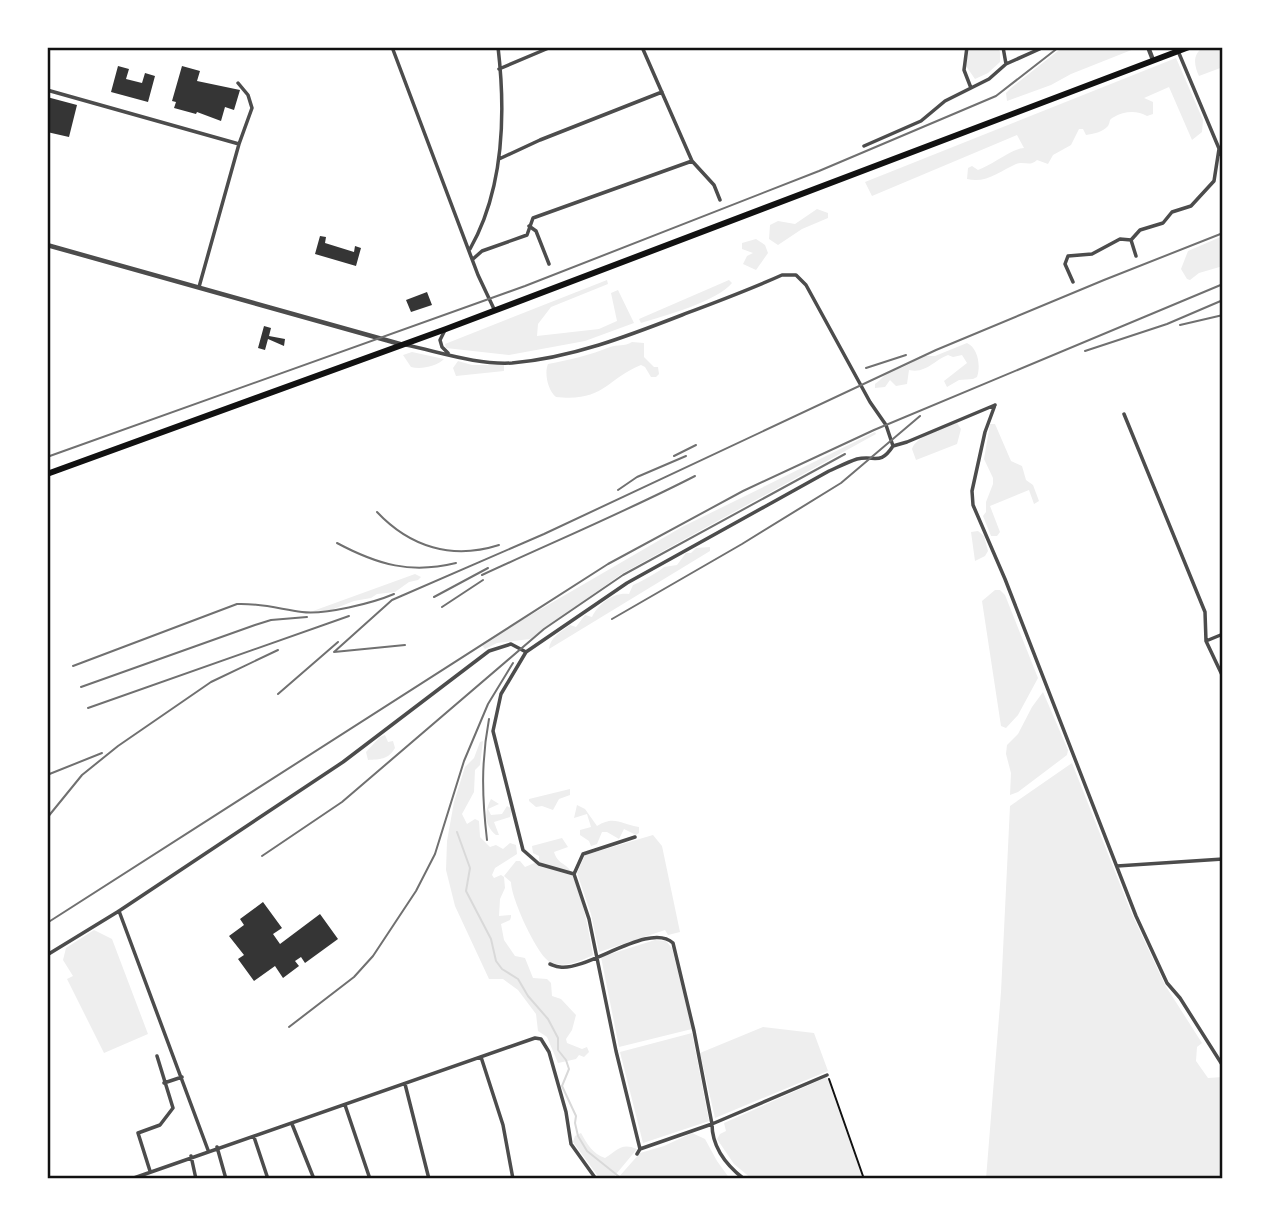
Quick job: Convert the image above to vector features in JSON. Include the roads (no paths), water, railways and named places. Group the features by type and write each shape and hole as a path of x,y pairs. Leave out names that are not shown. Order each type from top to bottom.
{"main road":[{"path":"47,474 446,329 1189,47"}],"street":[{"path":"392,47 494,309"},
{"path":"470,249 481,229 492,198 498,159 503,91 498,47"},
{"path":"499,69 551,47"},
{"path":"642,47 692,161 714,185 720,200"},
{"path":"967,47 964,70 971,88"},
{"path":"1003,47 1006,64"},
{"path":"864,146 921,121 945,100 989,79 1006,64 1044,47"},
{"path":"1148,47 1153,60"},
{"path":"1178,51 1223,158"},
{"path":"199,287 239,144 252,108 248,95 238,83"},
{"path":"47,90 239,144"},
{"path":"498,159 662,92"},
{"path":"1131,240 1140,230 1163,223 1172,212 1191,206 1214,181 1219,149"},
{"path":"473,259 482,251 527,234 533,218 692,161"},
{"path":"528,226 536,231 549,264"},
{"path":"1073,282 1065,264 1068,256 1092,254 1120,239 1131,240"},
{"path":"1131,240 1136,256"},
{"path":"47,245 400,344 484,361 511,363 598,346 782,275 796,275 806,285 870,402 886,425 893,446"},
{"path":"446,329 440,340 450,354"},
{"path":"574,874 539,864 523,850 493,731 501,694 526,652 627,583 829,471 859,458 876,460 887,456 893,446 995,405 985,432 972,491 973,505 1005,579 1136,916 1167,983 1180,998 1223,1066"},
{"path":"1124,414 1205,612 1206,641 1223,677"},
{"path":"1206,641 1223,634"},
{"path":"47,955 119,911 343,762 489,651 511,644 526,652"},
{"path":"635,837 583,854 574,874 589,919 638,1152 827,1075"},
{"path":"1116,866 1223,859"},
{"path":"119,911 208,1150"},
{"path":"550,964 561,968 582,964 656,937 667,938 673,943 712,1124 712,1136 719,1152 744,1179"},
{"path":"131,1179 535,1038 541,1039 549,1052 566,1112 571,1144 596,1179"},
{"path":"150,1171 138,1133 160,1125 173,1108 157,1056"},
{"path":"481,1057 503,1125 513,1179"},
{"path":"164,1083 182,1077"},
{"path":"405,1084 429,1179"},
{"path":"345,1105 370,1179"},
{"path":"292,1124 314,1179"},
{"path":"254,1137 268,1179"},
{"path":"217,1147 226,1179"},
{"path":"191,1156 196,1179"}],"waterway":[{"path":"457,832 470,868 466,891 491,939 496,961 502,969 518,979 528,996 548,1019 558,1038 558,1050 569,1069 562,1086 576,1116 578,1136 587,1151 622,1179"}],"tram line":[{"path":"47,457 525,286 819,171 996,96 1059,47"}],"railway":[{"path":"405,645 334,652 392,600 544,534 936,350 1223,233"},
{"path":"47,923 608,564 743,491 874,430 1223,284"},
{"path":"1085,351 1167,324 1223,300"},
{"path":"1180,325 1223,315"},
{"path":"866,368 906,355"},
{"path":"612,619 841,483 920,416"},
{"path":"674,456 696,445"},
{"path":"262,856 342,802 544,629 623,575 845,454"},
{"path":"618,490 637,477 686,456"},
{"path":"482,575 695,476"},
{"path":"377,512 403,534 433,547 465,551 499,545"},
{"path":"337,543 367,557 395,565 424,568 456,563"},
{"path":"434,597 488,568"},
{"path":"442,607 483,580"},
{"path":"73,666 237,604 323,612 349,608 394,594"},
{"path":"88,708 349,616"},
{"path":"81,687 271,620 307,617"},
{"path":"278,694 338,642"},
{"path":"47,818 82,775 118,746 211,682 278,650"},
{"path":"289,1027 354,977 373,956 416,891 435,854 464,761 488,704 513,663"},
{"path":"487,840 483,779 489,719"},
{"path":"47,775 102,753"}]}
